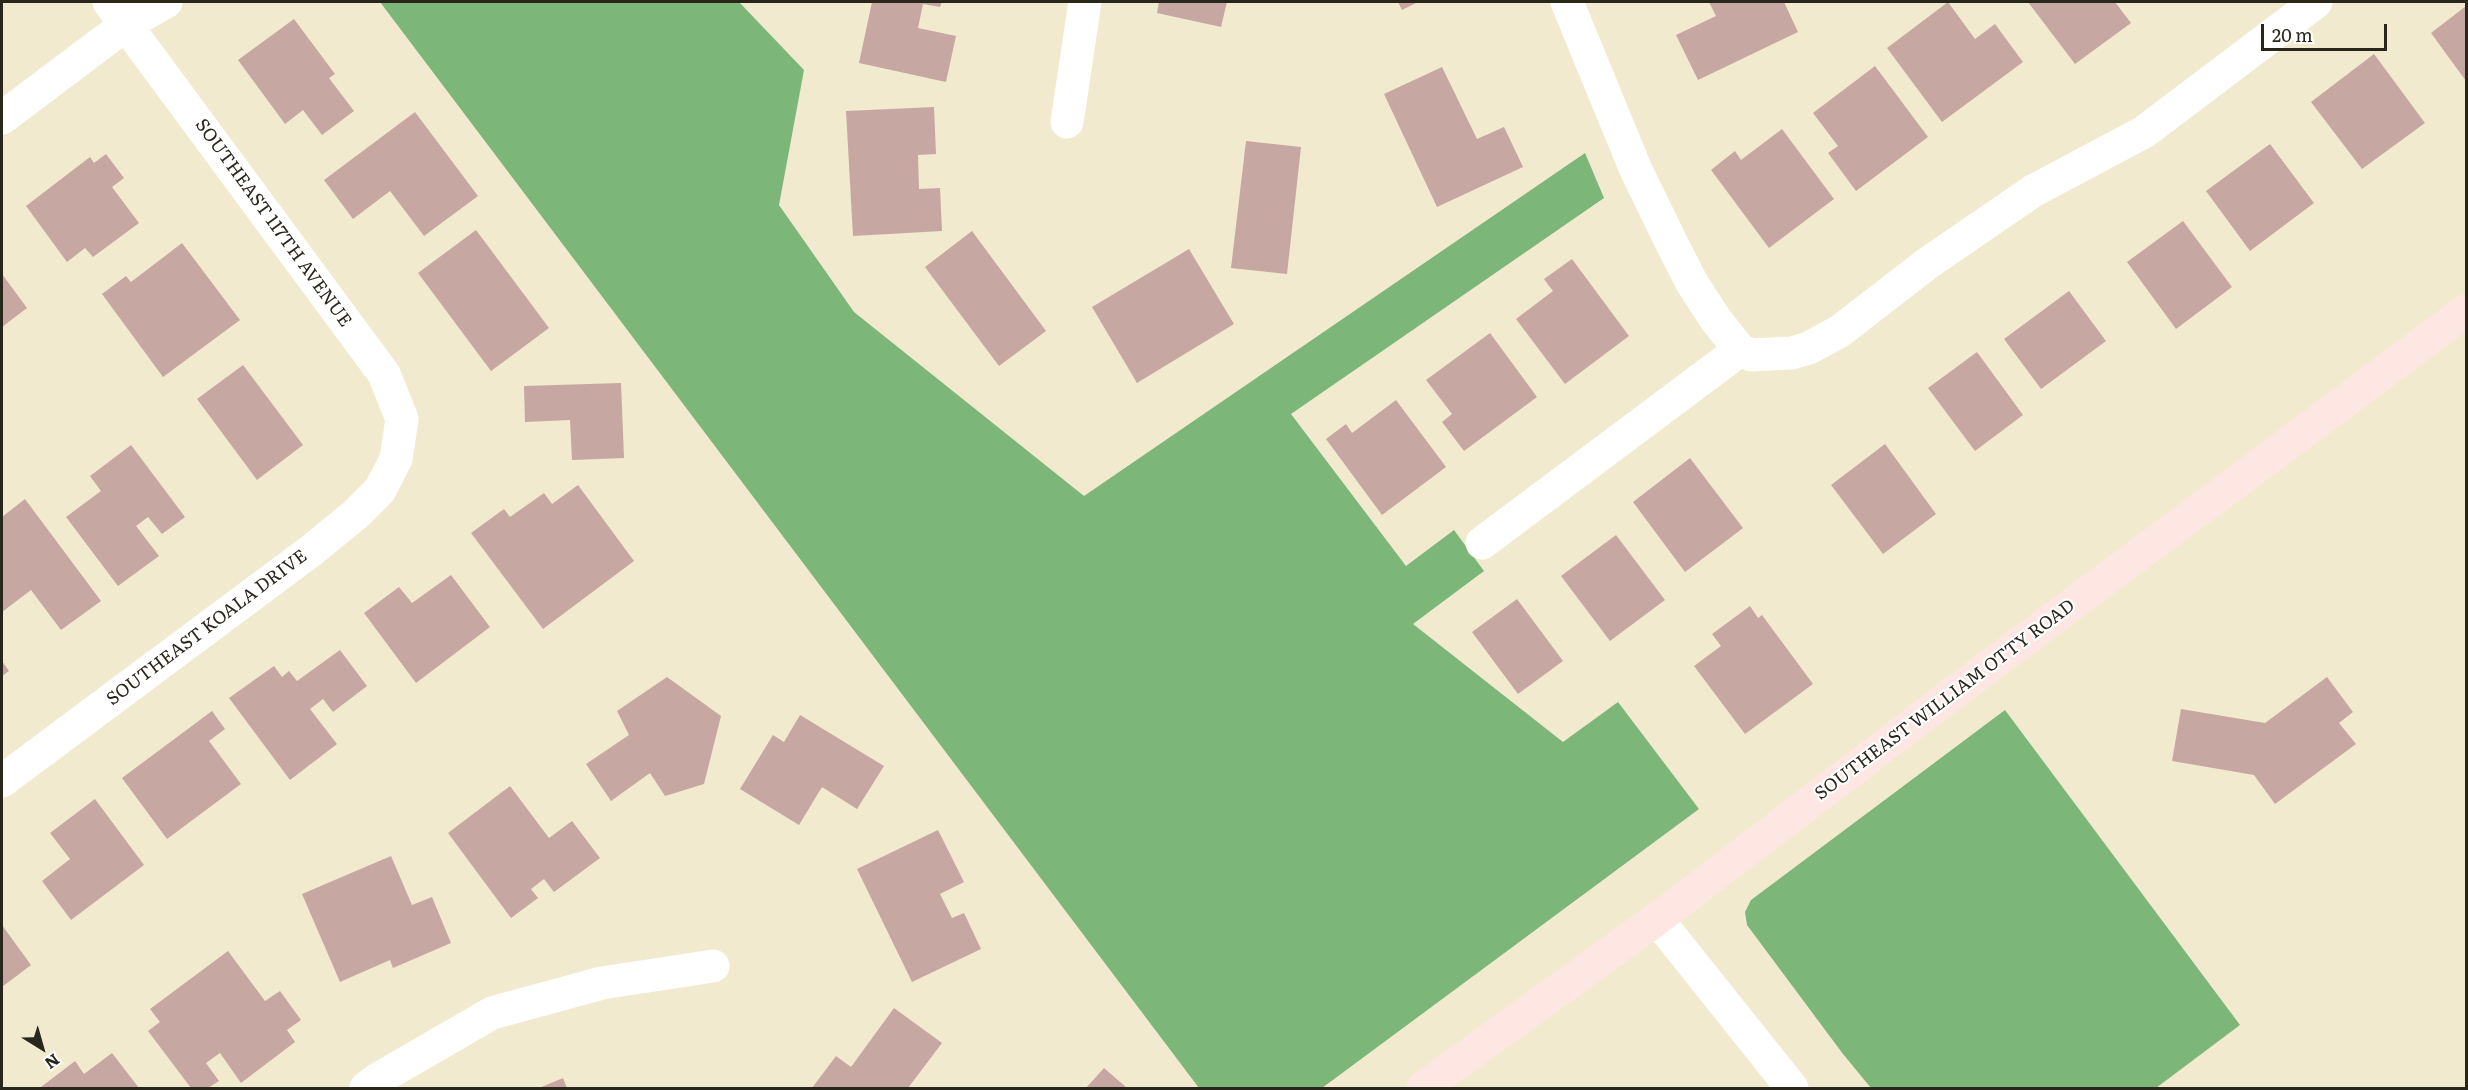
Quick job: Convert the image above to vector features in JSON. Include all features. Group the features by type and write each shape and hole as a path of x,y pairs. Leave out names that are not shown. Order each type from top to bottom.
{"street":[{"path":"2,118 118,13 166,2"},
{"path":"1067,122 1085,2"},
{"path":"1567,2 1636,170 1692,283 1716,320 1740,350 1751,355 1792,353 1809,348 1840,331 1928,263 2033,191 2144,132 2316,2"},
{"name":"SOUTHEAST 117TH AVENUE","path":"118,13 384,374 402,419 396,459"},
{"name":"SOUTHEAST WILLIAM OTTY ROAD","path":"1423,1089 1657,919 1981,672 2466,311"},
{"path":"1482,543 1740,350"},
{"name":"SOUTHEAST KOALA DRIVE","path":"2,781 312,550 356,514 380,490 396,459"},
{"path":"1657,919 1792,1089"},
{"path":"366,1089 378,1079 492,1013 602,983 713,966"}],"green space":[{"path":"380,2 739,2 804,70 779,205 854,312 1084,496 1585,153 1604,198 1291,414 1406,566 1454,530 1484,571 1413,624 1563,742 1618,702 1699,809 1322,1088 1199,1088"},
{"path":"2005,710 2240,1025 2156,1088 1871,1088 1747,925 1745,912 1751,900"}],"building":[{"path":"872,2 942,2 940,7 923,4 918,28 956,36 946,82 859,63"},
{"path":"1159,2 1227,2 1221,27 1157,13"},
{"path":"1398,2 1418,2 1402,10"},
{"path":"1709,2 1784,2 1798,32 1698,80 1676,35 1716,16"},
{"path":"1948,2 1975,39 1995,24 2023,62 1942,122 1887,48"},
{"path":"2028,2 2115,2 2131,23 2075,64"},
{"path":"2466,6 2466,81 2431,33"},
{"path":"294,19 335,74 329,78 354,111 322,135 303,110 285,124 238,60"},
{"path":"2374,54 2425,123 2362,169 2311,102"},
{"path":"1875,66 1928,137 1856,191 1828,153 1838,146 1813,113"},
{"path":"1442,67 1477,139 1504,127 1523,167 1437,207 1384,94"},
{"path":"934,107 936,154 918,155 919,189 940,188 942,231 853,236 846,111"},
{"path":"415,112 478,196 424,236 390,191 353,219 324,180"},
{"path":"1782,129 1834,199 1769,248 1711,170 1735,151 1741,160"},
{"path":"1246,141 1301,147 1287,274 1231,268"},
{"path":"2270,144 2314,203 2250,251 2206,191"},
{"path":"106,154 124,178 112,187 139,223 93,257 85,248 67,262 26,206 90,157 94,163"},
{"path":"2183,221 2232,287 2176,329 2127,262"},
{"path":"476,230 549,328 491,371 418,273"},
{"path":"972,231 1046,331 999,366 925,267"},
{"path":"182,243 240,320 163,377 102,294 126,276 131,282"},
{"path":"1189,249 1234,324 1137,383 1092,307"},
{"path":"1572,259 1629,336 1565,384 1516,319 1553,291 1544,279"},
{"path":"2,274 27,308 2,327"},
{"path":"2069,291 2106,341 2041,389 2004,339"},
{"path":"1490,333 1537,397 1464,451 1442,422 1452,414 1426,380"},
{"path":"1977,352 2023,415 1975,451 1928,388"},
{"path":"243,365 303,445 257,480 197,399"},
{"path":"621,383 624,458 572,460 570,420 525,422 524,386"},
{"path":"1396,400 1446,467 1382,515 1326,439 1346,424 1352,433"},
{"path":"1885,444 1936,514 1883,554 1831,485"},
{"path":"131,445 185,517 162,534 148,517 136,526 159,556 118,586 66,517 101,491 90,476"},
{"path":"1690,458 1743,528 1685,572 1633,502"},
{"path":"578,485 634,561 543,629 471,533 504,509 510,517 544,493 552,504"},
{"path":"25,499 101,601 61,630 31,590 2,612 2,517"},
{"path":"1616,535 1665,600 1610,641 1561,576"},
{"path":"451,575 490,627 416,683 364,613 399,587 412,603"},
{"path":"1517,599 1563,661 1518,694 1472,632"},
{"path":"1750,606 1758,618 1762,615 1813,684 1745,734 1694,666 1721,646 1712,634"},
{"path":"340,650 367,686 333,712 323,699 310,709 337,744 290,780 229,698 274,666 282,677 289,671 297,681"},
{"path":"2,661 9,671 2,676"},
{"path":"667,677 721,716 704,784 665,796 650,773 611,801 586,764 629,735 617,711"},
{"path":"2327,677 2353,712 2339,723 2356,744 2275,804 2254,775 2172,761 2181,709 2265,723"},
{"path":"212,711 225,729 209,741 241,784 167,839 122,778"},
{"path":"800,715 884,766 857,809 822,787 799,825 740,789 773,735 784,742"},
{"path":"510,786 549,838 572,821 600,858 554,892 544,879 531,889 538,898 511,918 448,833"},
{"path":"95,799 144,865 71,920 42,881 70,859 50,833"},
{"path":"938,830 964,882 940,894 952,918 964,913 981,949 912,982 857,869"},
{"path":"391,856 412,905 432,897 451,943 393,968 390,960 340,982 302,894"},
{"path":"2,925 31,965 2,987"},
{"path":"228,951 265,1001 280,991 301,1020 287,1030 295,1042 241,1083 220,1053 206,1063 219,1081 208,1088 191,1088 148,1031 160,1022 150,1009"},
{"path":"894,1008 942,1043 908,1088 812,1088 836,1056 851,1067"},
{"path":"112,1053 139,1088 41,1087 75,1061 84,1074"},
{"path":"1104,1068 1127,1088 1086,1088"},
{"path":"563,1078 567,1088 539,1088"}]}
